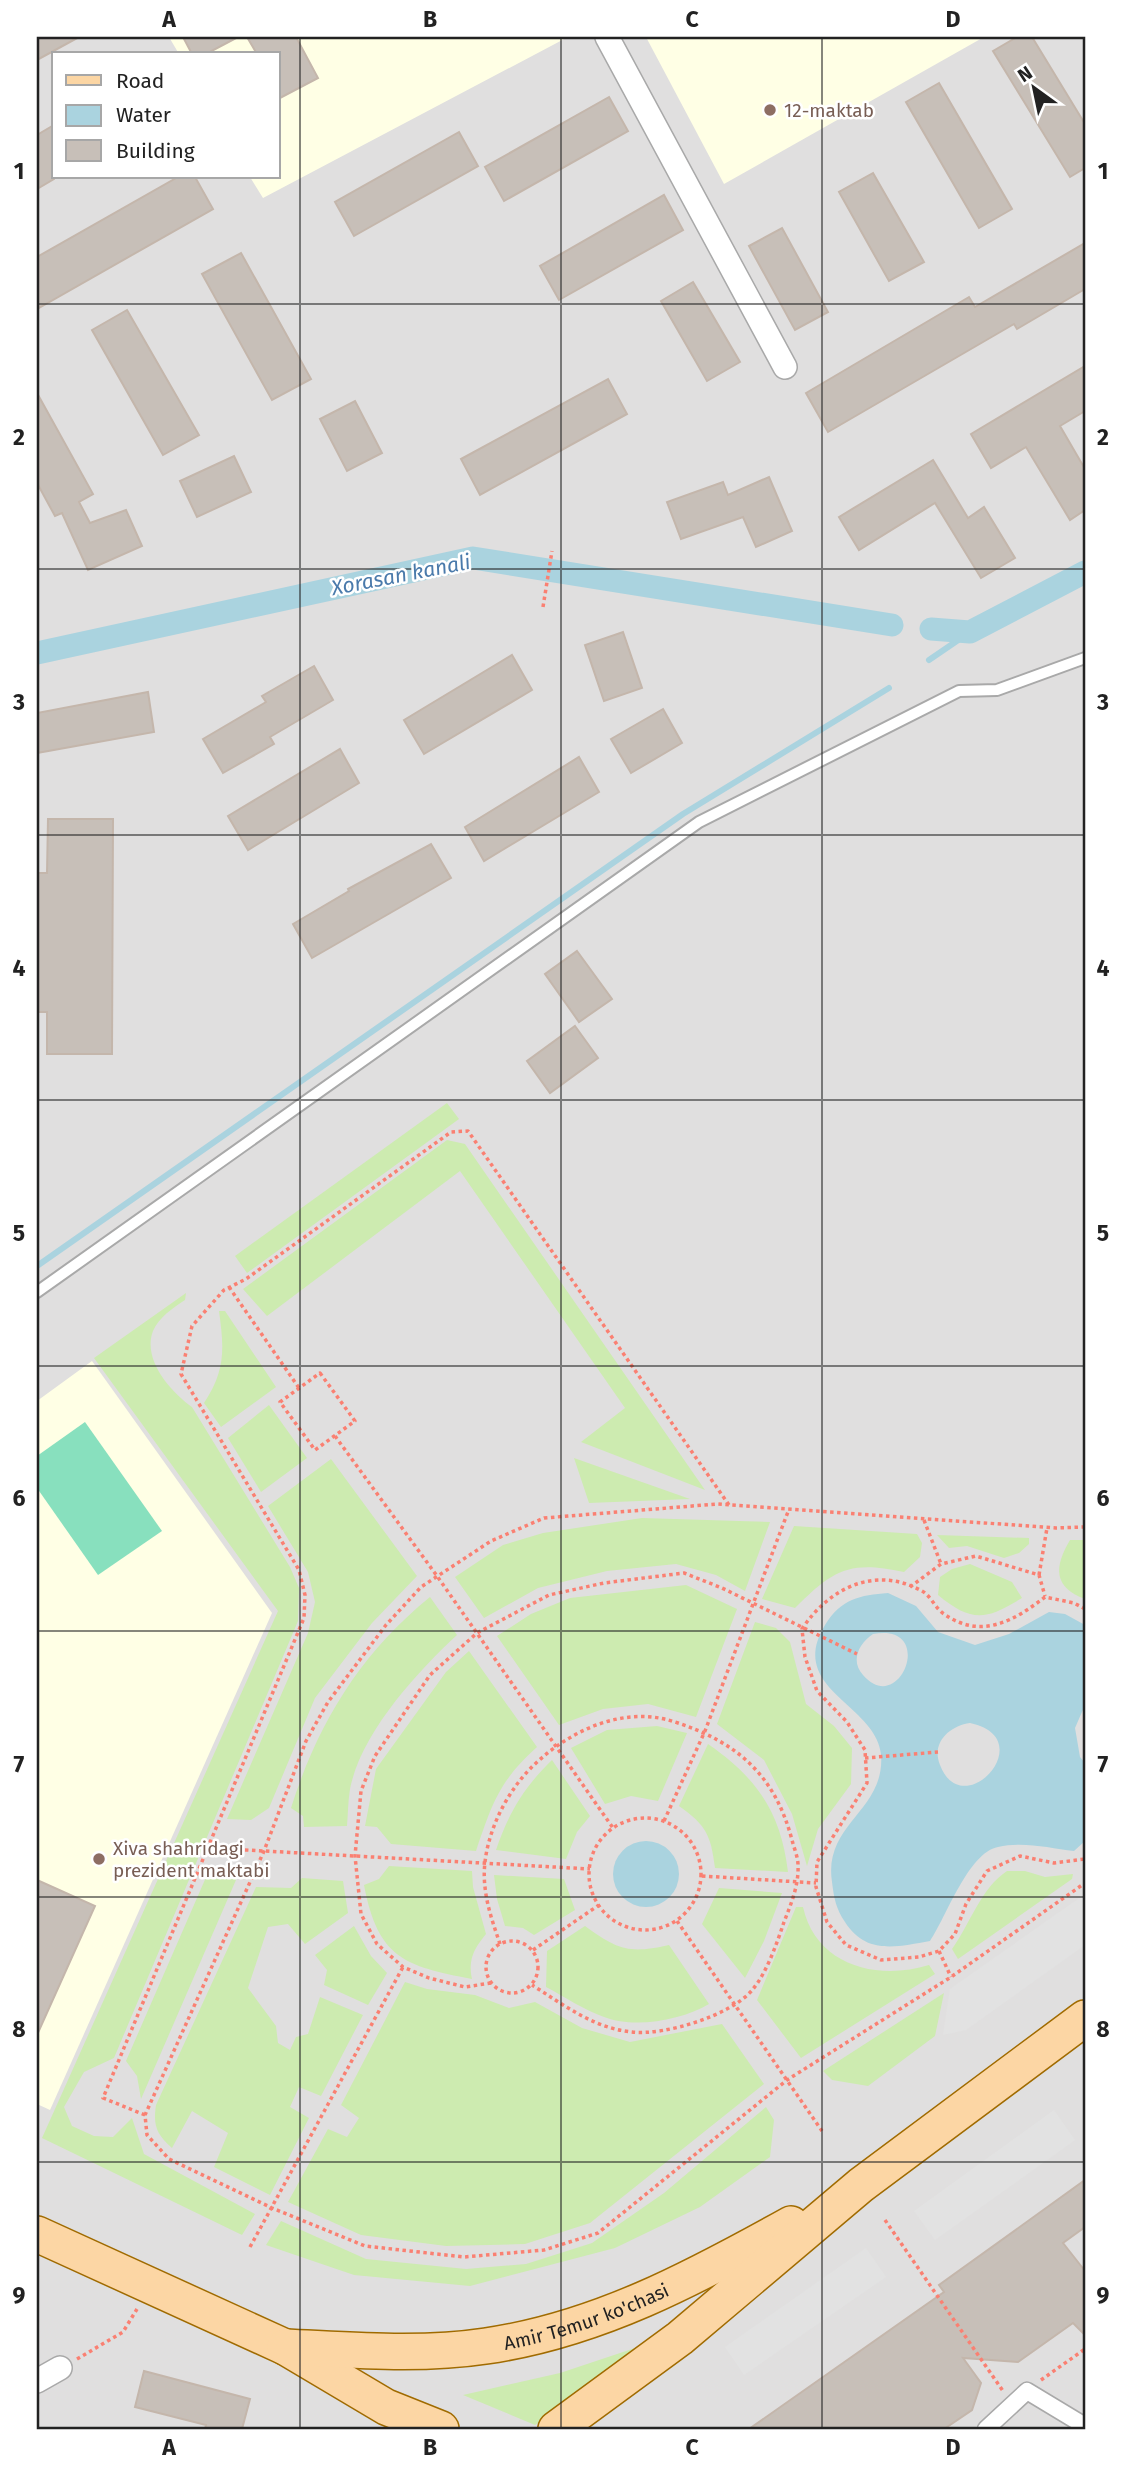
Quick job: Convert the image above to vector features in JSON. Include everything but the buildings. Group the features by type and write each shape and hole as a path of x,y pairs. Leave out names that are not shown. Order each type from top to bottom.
{"main road":[{"name":"Amir Temur ko'chasi","path":"556,2429 680,2338 861,2185 1085,2018"},
{"name":"Amir Temur ko'chasi","path":"285,2347 413,2352 486,2346 563,2329 639,2304 701,2274 861,2185"},
{"name":"Amir Temur ko'chasi","path":"37,2234 285,2347 386,2407 441,2429"}],"street":[{"path":"607,37 785,367"},
{"path":"37,2381 60,2368"},
{"path":"986,2429 1027,2391 1085,2427"}],"lane":[{"path":"37,1292 699,822 959,691 998,690 1085,658"}],"path":[{"path":"543,607 552,551"},
{"path":"145,2115 103,2098 304,1618 305,1595 299,1570 181,1374 192,1326 229,1287 246,1279 451,1132 468,1131 729,1504"},
{"path":"229,1287 299,1388"},
{"path":"320,1373 355,1421 315,1450 280,1402 299,1388 320,1373"},
{"path":"335,1436 437,1576 613,1828"},
{"path":"1085,1527 1047,1528 729,1504 544,1518 491,1541 437,1576 421,1587 386,1625 328,1702 306,1741 264,1851 145,2115 147,2135 169,2158 272,2208 365,2246 464,2257 544,2250 598,2233 787,2080 951,1977 1085,1883"},
{"path":"664,1821 705,1731 789,1509"},
{"path":"924,1519 941,1563"},
{"path":"1045,1597 1039,1575 1047,1528"},
{"path":"910,1587 941,1563 976,1556 1039,1575"},
{"path":"491,1983 465,1987 429,1978 404,1967 377,1944 361,1914 355,1856 361,1791 375,1756 430,1675 477,1633 549,1595 604,1583 684,1573 722,1588 754,1606 857,1654"},
{"path":"1085,1609 1074,1603 1045,1597 1021,1615 995,1627 964,1626 942,1613 923,1591 890,1580 862,1582 830,1595 802,1629 805,1657 817,1691 847,1723 865,1750 867,1783 817,1862 816,1883 827,1922 846,1945 881,1960 919,1957 939,1951 955,1934 965,1904 987,1871 1020,1856 1054,1863 1085,1858"},
{"path":"500,1944 484,1885 486,1863 501,1808 527,1773 555,1745 616,1718 660,1716 705,1731 723,1741 753,1765 767,1783 787,1822 798,1865 796,1882 779,1935 754,1989 719,2015 687,2025 634,2033 592,2023 532,1985"},
{"path":"865,1758 938,1752"},
{"path":"647,1818 664,1821 680,1830 692,1843 700,1858 702,1876 698,1894 690,1909 677,1921 659,1929 639,1931 621,1925 599,1905 589,1879 590,1869 599,1842 613,1828 629,1820 647,1818"},
{"path":"210,1847 590,1869"},
{"path":"702,1876 816,1883"},
{"path":"533,1950 599,1905"},
{"path":"677,1921 822,2131"},
{"path":"517,1941 533,1950 539,1972 532,1985 514,1994 505,1993 491,1983 486,1966 493,1949 500,1944 517,1941"},
{"path":"939,1951 951,1977"},
{"path":"250,2247 404,1967"},
{"path":"885,2220 1012,2404"},
{"path":"60,2368 123,2332 138,2309"},
{"path":"1027,2391 1085,2349"}],"shaded area":[{"path":"37,37 1085,37 1085,2429 37,2429"},
{"path":"169,37 568,37 263,198 251,178 280,178 280,52 178,52"},
{"name":"12-maktab","path":"646,37 984,37 724,184"},
{"name":"Xiva shahridagi prezident maktabi","path":"92,1361 272,1613 50,2110 37,2104 37,1401"},
{"path":"1085,1894 1085,1945 966,2030 943,2035 950,1989"},
{"path":"1054,2110 1075,2140 935,2240 914,2211"},
{"path":"866,2248 886,2277 744,2375 725,2347"}],"green space":[{"path":"447,1103 459,1119 247,1273 235,1256"},
{"path":"447,1140 465,1144 705,1490 581,1442 625,1408 460,1171 267,1316 243,1289"},
{"path":"186,1293 185,1300 163,1317 153,1331 151,1353 160,1374 192,1407 290,1567 299,1588 298,1621 114,2058 84,2072 64,2107 72,2126 94,2136 113,2137 132,2118 144,2154 255,2214 242,2235 42,2138 278,1611 94,1358"},
{"path":"219,1311 225,1311 276,1387 221,1427 204,1403 216,1380 222,1358"},
{"path":"269,1405 307,1458 261,1492 228,1438"},
{"path":"85,1422 162,1531 98,1575 37,1488 37,1456"},
{"path":"574,1458 690,1499 589,1503"},
{"path":"331,1459 417,1576 372,1623 315,1698 269,1808 251,1820 227,1819 308,1633 315,1602 308,1572 268,1506"},
{"path":"642,1518 770,1522 745,1591 716,1575 676,1564 607,1571 538,1588 484,1618 455,1577 503,1545 543,1533"},
{"path":"794,1526 917,1534 922,1543 920,1557 904,1572 869,1567 843,1571 820,1585 795,1608 762,1599"},
{"path":"937,1535 1029,1538 1029,1544 1019,1553 1004,1558 967,1546 949,1548"},
{"path":"1070,1540 1085,1540 1085,1599 1067,1589 1060,1575 1061,1559"},
{"path":"970,1564 1012,1582 1022,1598 998,1611 979,1615 960,1610 938,1595 940,1577 952,1569"},
{"path":"686,1585 737,1609 696,1717 648,1704 603,1709 559,1725 497,1636 531,1614 570,1598"},
{"path":"430,1597 457,1635 408,1685 378,1725 356,1768 350,1789 347,1826 304,1827 303,1816 291,1808 314,1747 328,1719 362,1666 405,1619"},
{"path":"755,1622 776,1628 790,1642 806,1704 834,1726 852,1748 851,1784 818,1829 807,1866 792,1814 764,1760 717,1724"},
{"path":"469,1651 537,1747 505,1782 476,1851 391,1844 377,1827 365,1826 376,1769 446,1672"},
{"path":"657,1726 687,1733 658,1801 631,1796 605,1804 571,1748 607,1730"},
{"path":"708,1744 740,1769 763,1798 779,1831 788,1872 715,1868 706,1832 679,1806"},
{"path":"552,1760 590,1816 577,1832 566,1859 496,1850 518,1802 533,1780"},
{"path":"389,1866 472,1871 473,1887 486,1934 473,1955 472,1979 412,1963 386,1943 377,1929 364,1885 379,1879"},
{"path":"1007,1871 1025,1871 1045,1877 1073,1874 1072,1879 958,1959 952,1949 990,1887"},
{"path":"239,1873 141,2099 137,2076 126,2061 207,1875"},
{"path":"494,1875 564,1879 575,1910 534,1935 523,1928 505,1926 497,1899"},
{"path":"302,1878 343,1881 348,1913 305,1944 288,1924 268,1927 248,1988 276,2026 278,2043 290,2050 296,2037 308,2034 320,1997 363,2015 321,2096 299,2087 290,2107 309,2118 270,2195 214,2167 228,2133 192,2111 172,2148 157,2129 155,2112 256,1887 291,1888"},
{"path":"719,1888 782,1893 764,1941 745,1978 702,1924"},
{"path":"796,1907 803,1907 810,1927 821,1943 852,1964 890,1971 929,1965 935,1974 801,2058 757,2000"},
{"path":"354,1926 371,1956 387,1973 368,2005 324,1985 327,1970 315,1955"},
{"path":"585,1926 624,1948 644,1949 669,1945 709,2004 686,2014 658,2021 616,2021 582,2007 546,1987 547,1951"},
{"path":"405,1982 427,1989 475,1995 509,2008 535,2002 582,2028 630,2042 722,2024 764,2084 590,2223 525,2244 446,2246 361,2235 288,2202 328,2129 347,2137 359,2118 341,2105"},
{"path":"944,1993 935,2036 868,2086 832,2080 823,2071"},
{"path":"766,2107 774,2120 770,2157 700,2207 615,2248 470,2286 354,2275 266,2245 281,2221 366,2259 466,2269 526,2264 592,2243 664,2193"},
{"path":"653,2342 535,2425 463,2395 560,2373"}],"water":[{"path":"888,1593 916,1606 938,1632 975,1645 1009,1634 1049,1612 1065,1614 1085,1625 1085,1705 1075,1728 1080,1757 1085,1763 1085,1841 1074,1851 1017,1845 998,1847 987,1852 977,1861 959,1887 930,1941 894,1946 862,1940 845,1922 836,1903 832,1862 837,1845 874,1790 880,1773 881,1754 876,1737 865,1722 824,1681 817,1665 816,1647 825,1625 838,1609 860,1597","holes":["873,1634 892,1634 904,1641 908,1653 906,1666 899,1678 889,1685 877,1685 863,1675 857,1664 860,1647","970,1723 990,1732 999,1744 998,1759 991,1772 979,1782 965,1786 951,1781 940,1765 938,1750 949,1732"]},
{"path":"646,1841 669,1851 679,1874 669,1897 646,1907 623,1897 613,1874 623,1851"}],"waterway":[{"name":"Xorasan kanali","path":"37,653 473,558 892,625"},
{"name":"Xorasan kanali","path":"931,629 970,632 1085,572"},
{"path":"929,660 970,632"},
{"path":"37,1266 683,814 889,688"}],"place":[{"name":"12-maktab","path":"770,110"},
{"name":"Xiva shahridagi prezident maktabi","path":"99,1859"}]}
